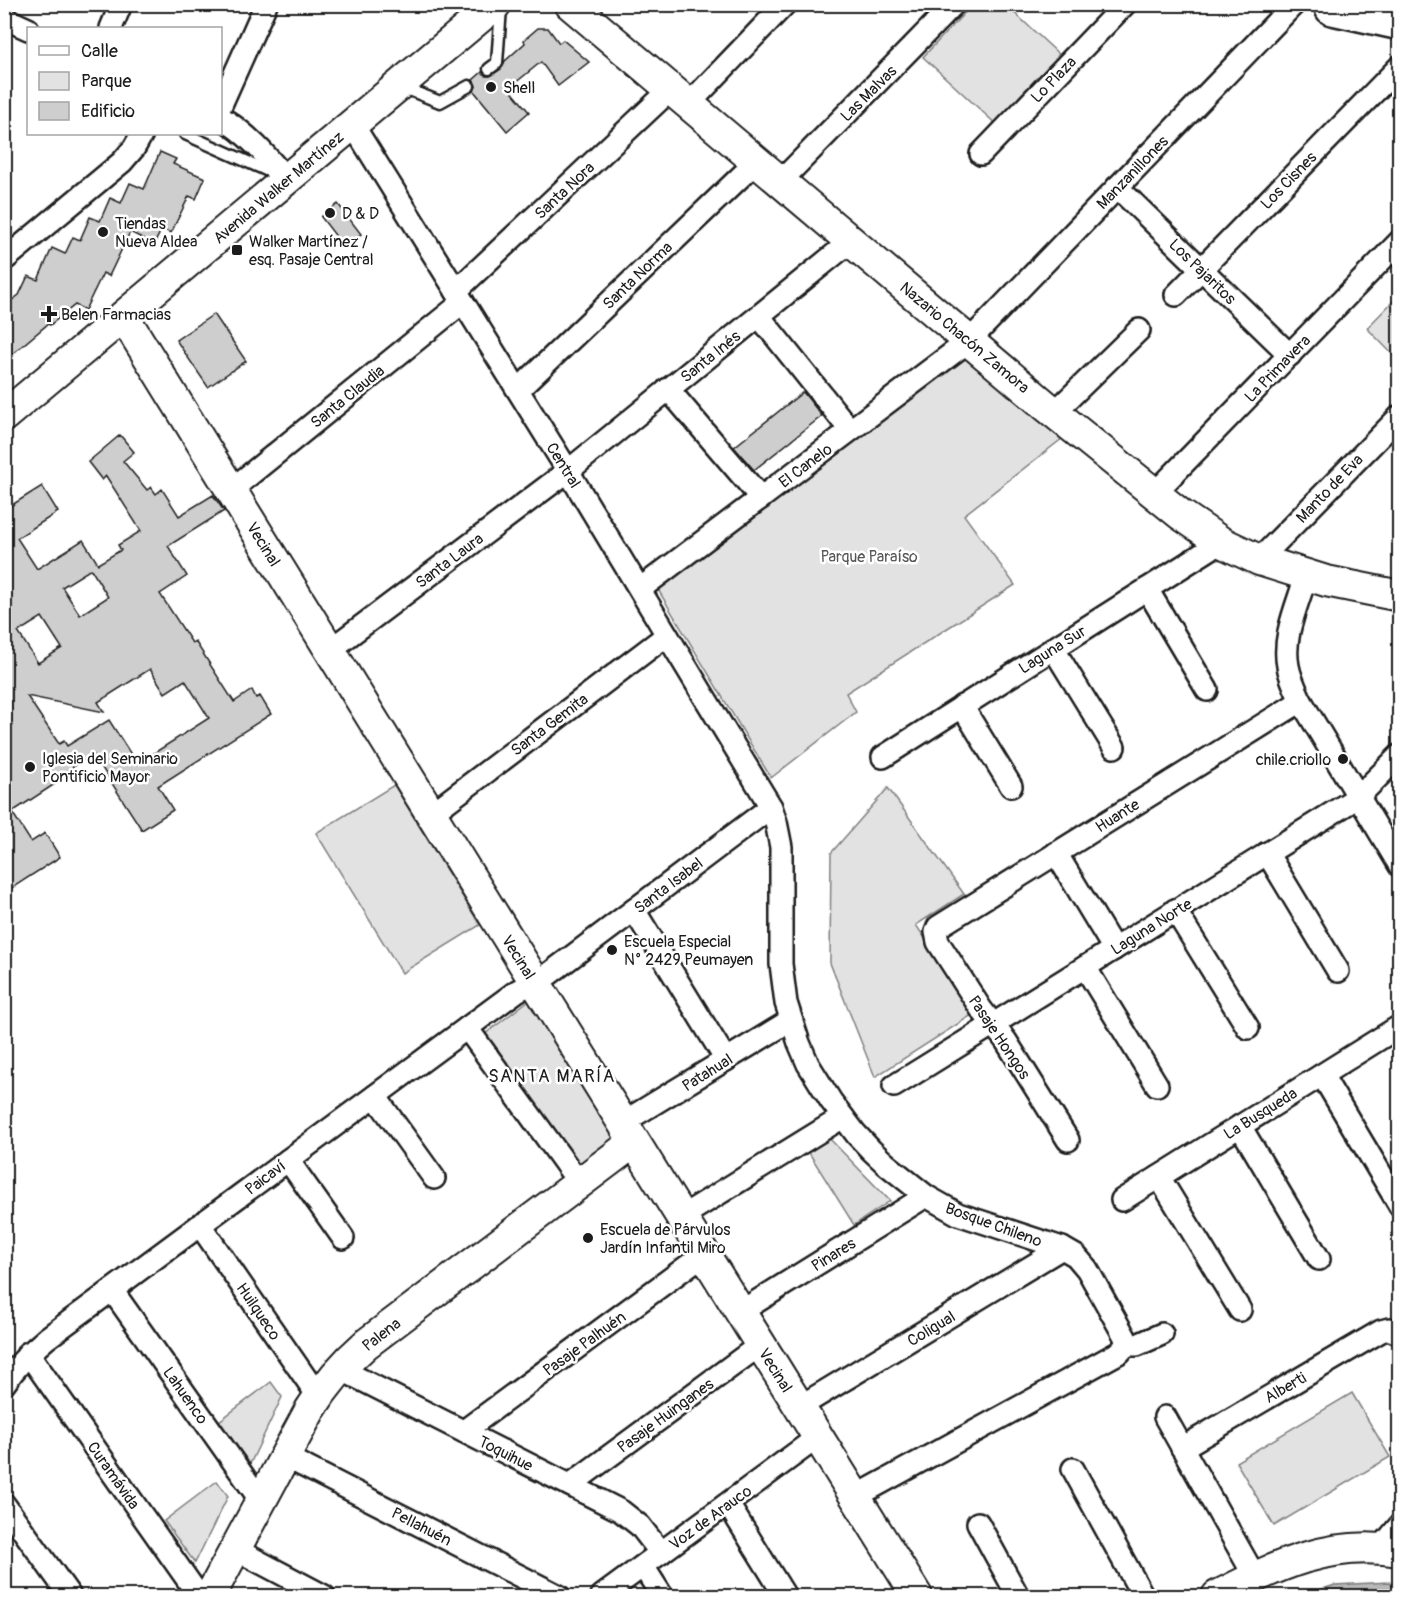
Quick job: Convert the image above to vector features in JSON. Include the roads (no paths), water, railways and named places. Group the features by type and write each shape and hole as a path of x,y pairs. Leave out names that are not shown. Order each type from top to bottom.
{"main road":[{"path":"1328,6 1400,23"}],"street":[{"path":"111,27 121,4"},
{"path":"222,103 266,4"},
{"name":"Avenida Walker Martínez","path":"4,416 496,4"},
{"name":"Nazario Chacón Zamora","path":"570,4 1054,413 1193,524 1221,542 1259,560 1306,576 1348,586 1397,593"},
{"name":"Santa Nora","path":"460,297 785,4"},
{"name":"Las Malvas","path":"781,181 954,4"},
{"name":"Lo Plaza","path":"981,154 1125,4"},
{"name":"Manzanillones","path":"970,340 1294,4"},
{"path":"1328,6 1400,33"},
{"path":"4,18 27,29"},
{"name":"Los Cisnes","path":"1176,295 1400,66"},
{"path":"222,118 254,143 287,180"},
{"name":"Central","path":"353,125 568,471 771,807"},
{"path":"4,260 122,162 141,135"},
{"name":"Santa Norma","path":"518,390 757,161"},
{"name":"Los Pajaritos","path":"1117,188 1290,355"},
{"name":"Santa Inés","path":"568,471 852,241"},
{"name":"La Primavera","path":"1154,494 1400,241"},
{"name":"Santa Claudia","path":"231,490 460,297"},
{"name":"Vecinal","path":"124,316 534,982 917,1596"},
{"path":"759,316 850,430"},
{"path":"1054,413 1139,330"},
{"name":"El Canelo","path":"640,589 970,340"},
{"path":"668,389 761,498"},
{"name":"Manto de Eva","path":"1259,560 1400,416"},
{"name":"Santa Laura","path":"330,650 568,471"},
{"name":"Laguna Sur","path":"883,757 1221,542"},
{"path":"1306,576 1287,651 1290,676 1301,701 1400,866"},
{"path":"1147,589 1207,690"},
{"name":"Santa Gemita","path":"431,814 667,635"},
{"path":"1053,648 1114,747"},
{"name":"Huante","path":"936,932 942,924 1301,701"},
{"path":"962,706 1011,786"},
{"name":"Laguna Norte","path":"894,1086 1358,796 1400,756"},
{"name":"Santa Isabel","path":"534,982 549,974 771,807"},
{"name":"Bosque Chileno","path":"771,807 780,837 782,859 781,964 783,983 791,1020 808,1064 843,1117 864,1142 886,1164 926,1196 958,1214 1062,1248 1076,1256 1087,1269 1125,1337 1126,1345"},
{"path":"1267,853 1338,971"},
{"path":"1056,854 1114,949"},
{"path":"634,910 726,1060"},
{"path":"1175,910 1248,1028"},
{"name":"Pasaje Hongos","path":"936,932 938,942 981,1010 1006,1041 1068,1140"},
{"path":"1084,967 1157,1085"},
{"name":"Paicaví","path":"7,1372 28,1353 112,1290 517,991 534,982"},
{"name":"Patahual","path":"628,1133 726,1060 791,1020"},
{"name":"La Busqueda","path":"1122,1200 1400,1026"},
{"path":"467,1028 580,1184"},
{"path":"1322,1074 1400,1206"},
{"path":"375,1096 434,1178"},
{"path":"681,1217 843,1117"},
{"path":"1240,1126 1319,1259"},
{"name":"Palena","path":"210,1596 318,1396 340,1369 366,1344 580,1184 628,1133"},
{"path":"288,1160 343,1238"},
{"path":"1159,1177 1240,1310"},
{"name":"Pinares","path":"740,1312 926,1196"},
{"name":"Huilqueco","path":"200,1225 318,1396"},
{"name":"Coligual","path":"799,1407 1062,1248"},
{"name":"Pasaje Palhuén","path":"464,1431 704,1254"},
{"name":"Lahuenco","path":"112,1290 261,1501"},
{"name":"Alberti","path":"1182,1448 1381,1331 1394,1331"},
{"path":"855,1497 1120,1352 1126,1345 1137,1345 1162,1334"},
{"name":"Pasaje Huinganes","path":"570,1485 760,1345"},
{"name":"Curamávida","path":"28,1353 199,1596"},
{"name":"Toquihue","path":"340,1369 621,1511 640,1526 661,1553"},
{"path":"1165,1417 1255,1577"},
{"name":"Voz de Arauco","path":"602,1596 818,1437"},
{"name":"Pellahuén","path":"284,1456 559,1596"},
{"path":"1073,1469 1143,1596"},
{"path":"4,1504 70,1596"},
{"path":"728,1504 785,1596"},
{"path":"978,1523 1018,1596"},
{"path":"1217,1596 1291,1561 1321,1552 1350,1549 1390,1550 1400,1525"},
{"path":"235,1549 324,1596"},
{"path":"643,1566 662,1596"}],"lane":[{"path":"489,69 497,63 501,4"},
{"path":"399,86 440,102 469,86"},
{"path":"187,135 287,180"}],"place":[{"name":"Shell","path":"491,87"},
{"name":"D & D","path":"330,213"},
{"name":"Tiendas Nueva Aldea","path":"103,232"},
{"name":"Walker Martínez / esq. Pasaje Central","path":"237,250"},
{"name":"Belen Farmacias","path":"49,314"},
{"name":"chile.criollo","path":"1343,759"},
{"name":"Iglesia del Seminario Pontificio Mayor","path":"30,767"},
{"name":"Escuela Especial N° 2429 Peumayen","path":"612,950"},
{"name":"Escuela de Párvulos Jardín Infantil Miro","path":"588,1238"}],"district":[{"name":"SANTA MARÍA","path":"552,1076"}],"park label":[{"name":"Parque Paraíso","path":"869,556"}]}
